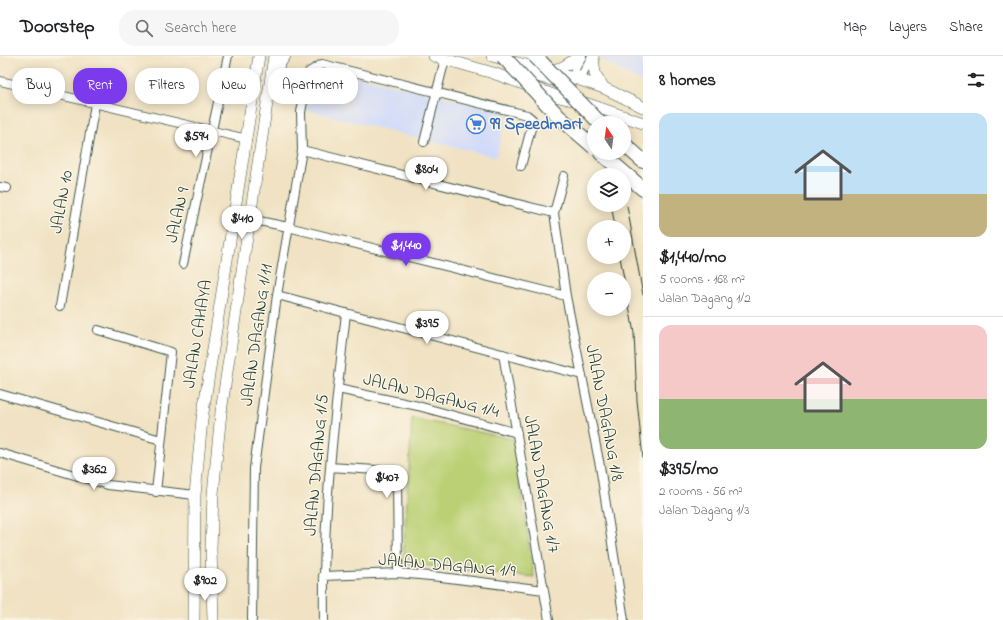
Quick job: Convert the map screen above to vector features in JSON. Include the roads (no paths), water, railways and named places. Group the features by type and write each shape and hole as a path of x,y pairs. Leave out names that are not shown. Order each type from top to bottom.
{"highway":[{"path":"503,56 558,116 587,141"},
{"path":"535,56 593,116"},
{"path":"631,150 643,161"},
{"path":"609,160 643,190"}],"main road":[{"name":"JALAN CAHAYA","path":"194,620 195,495 202,419 260,56"},
{"name":"JALAN CAHAYA","path":"272,68 274,56"},
{"path":"277,68 285,56"},
{"path":"434,56 493,73 559,97 585,103 643,123"},
{"path":"492,56 550,71 604,88 643,107"},
{"path":"550,71 563,67 581,56"},
{"path":"593,56 595,74 604,88"},
{"path":"493,73 522,72 562,84 574,78"},
{"path":"574,78 574,90 585,103"},
{"name":"JALAN CAHAYA","path":"213,620 211,549 213,494 221,412 268,91"}],"street":[{"name":"JALAN 9","path":"183,264 228,56"},
{"path":"574,78 575,69 581,56"},
{"path":"574,78 583,73 593,56"},
{"path":"424,142 445,59"},
{"name":"JALAN DAGANG 1/11","path":"252,620 254,468 277,295 302,150 301,112 309,72 322,64 437,92"},
{"path":"0,81 73,99"},
{"path":"437,92 510,110 527,115 532,119 532,126 521,166"},
{"path":"95,104 246,139"},
{"name":"JALAN 10","path":"60,306 95,104"},
{"path":"302,150 554,213 564,176"},
{"name":"JALAN DAGANG 1/8","path":"554,213 566,296 600,466 624,620"},
{"path":"249,219 288,227 566,296"},
{"path":"277,295 582,375"},
{"name":"JALAN DAGANG 1/5","path":"324,620 323,576 326,508 332,434 346,313"},
{"path":"98,330 171,352 156,492"},
{"name":"JALAN DAGANG 1/7","path":"503,354 549,620"},
{"name":"JALAN DAGANG 1/4","path":"338,389 418,406 517,433"},
{"path":"0,394 161,440"},
{"path":"0,453 108,485 156,492 195,495"},
{"path":"330,467 391,471 397,478 398,573"},
{"name":"JALAN DAGANG 1/9","path":"323,576 398,573 544,590"}],"tram line":[{"path":"612,212 614,220"},
{"path":"628,212 643,295"},
{"path":"621,264 634,333 637,400 643,459"}],"place":[{"name":"99 Speedmart","path":"476,124"}]}
